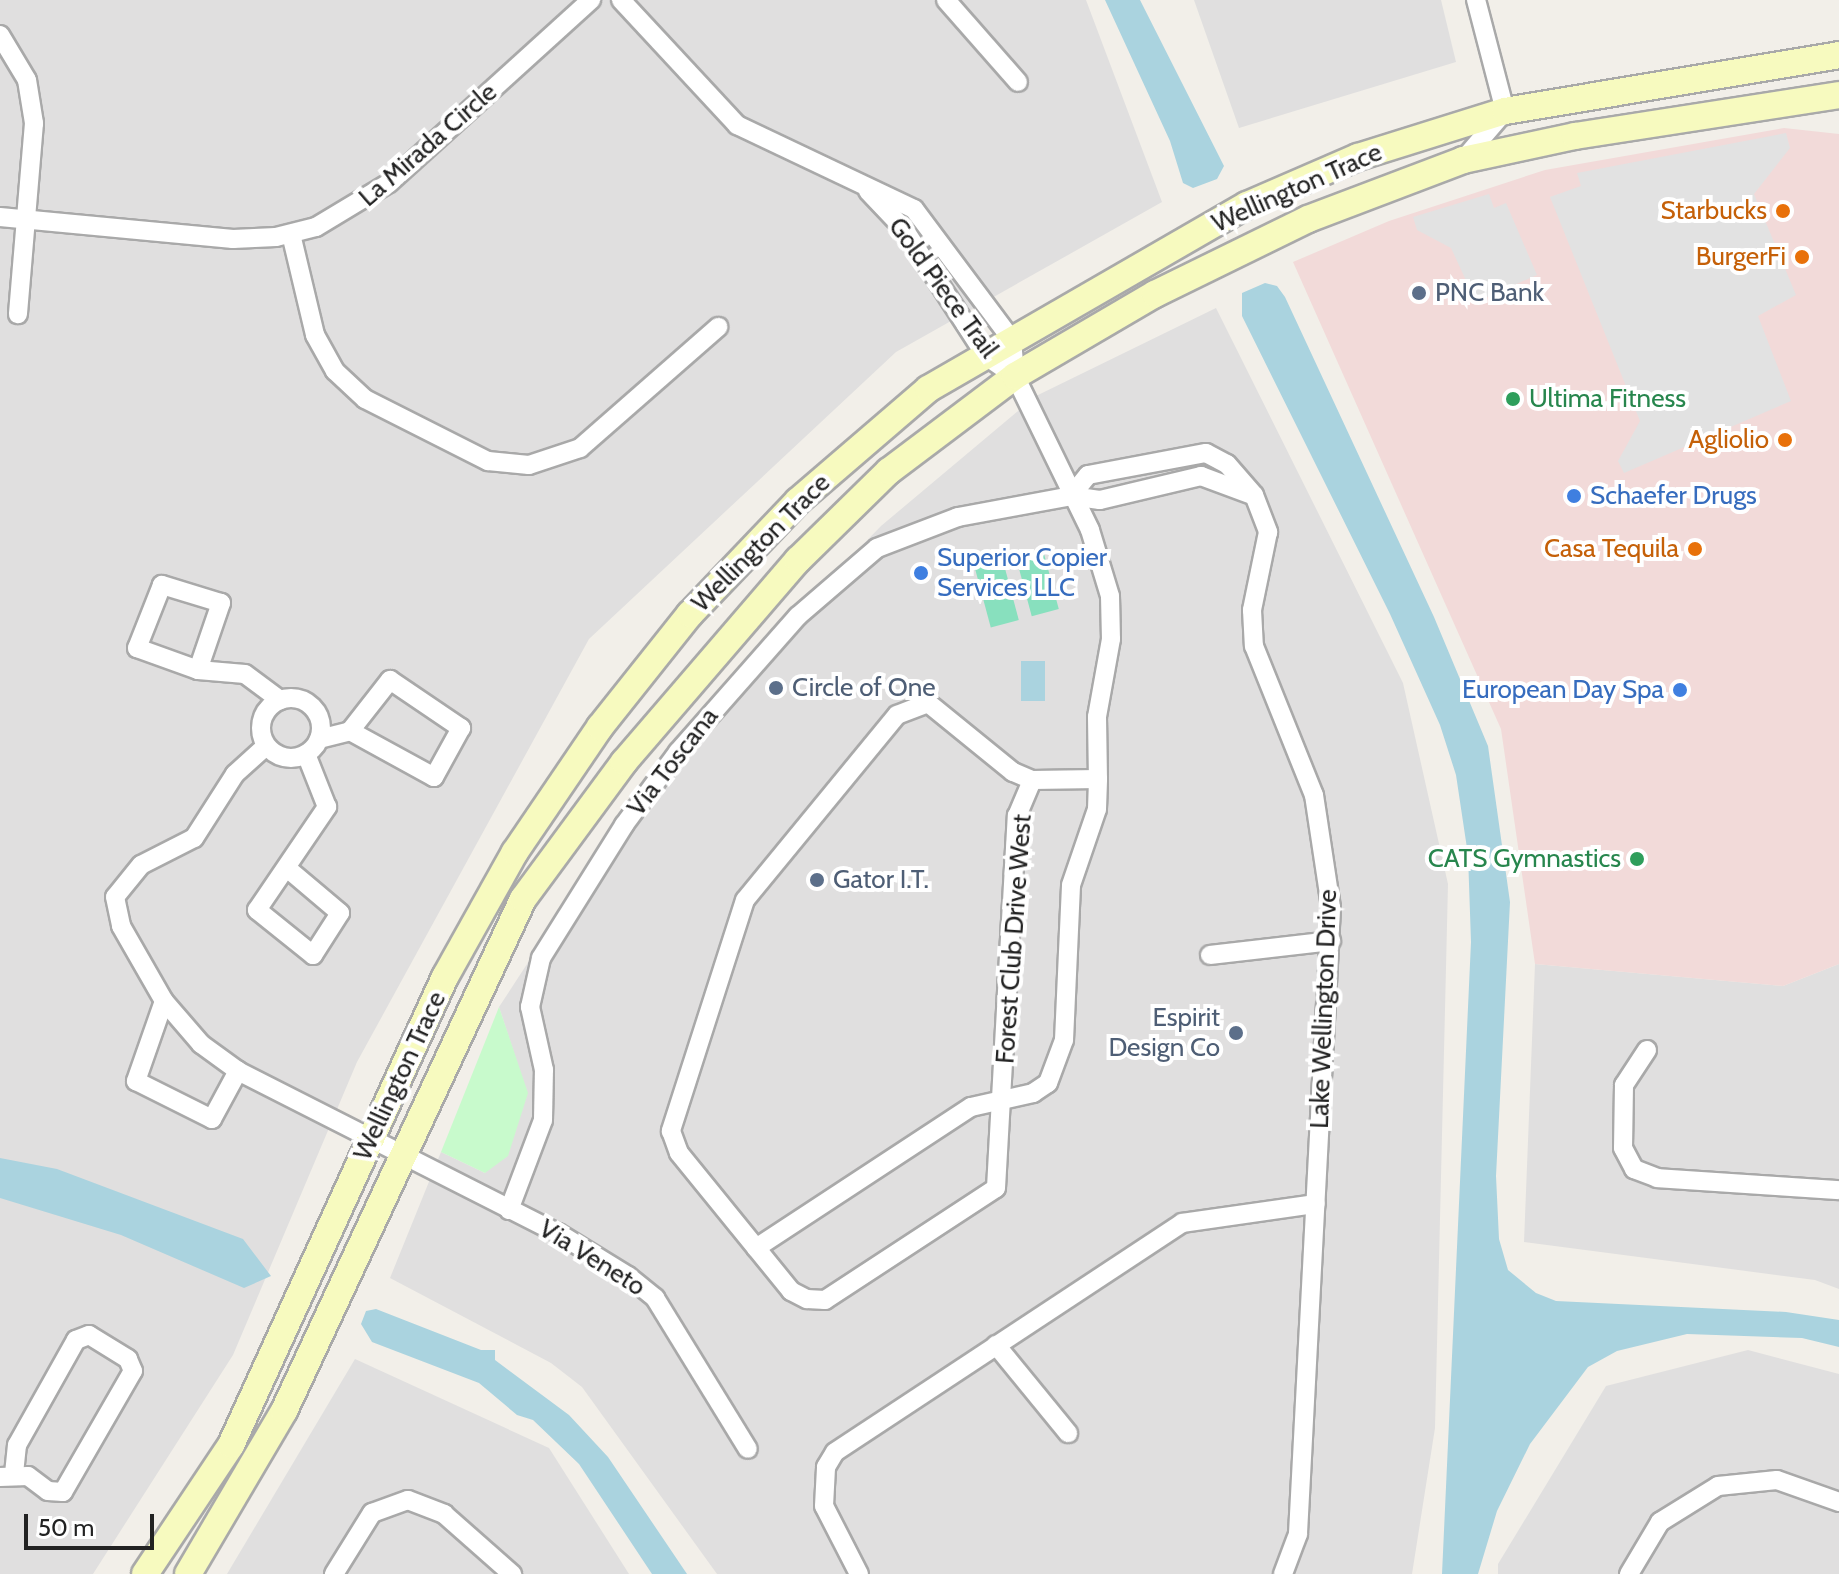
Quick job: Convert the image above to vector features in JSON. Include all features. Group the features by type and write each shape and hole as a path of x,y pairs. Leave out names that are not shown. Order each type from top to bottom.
{"street":[{"name":"La Mirada Circle","path":"0,217 233,239 291,234 368,200 591,0"},
{"name":"Gold Piece Trail","path":"621,0 737,125 914,209 1012,340 1015,376"},
{"path":"946,0 1018,82"},
{"path":"1463,160 1505,111 1476,0"},
{"path":"0,35 27,80 33,108 18,314"},
{"name":"Wellington Trace","path":"145,1574 231,1445 371,1138 476,921 515,852 600,727 690,614 798,501 928,389 1247,205 1358,157 1505,111 1839,55"},
{"name":"Wellington Trace","path":"188,1574 284,1411 523,899 624,762 812,546 889,471 1015,376 1155,294 1308,219 1463,160 1575,136 1839,95"},
{"name":"Gold Piece Trail","path":"860,184 904,229 986,356 1015,376"},
{"path":"291,234 315,335 335,371 365,399 488,461 529,465 580,448 718,327"},
{"name":"Forest Club Drive West","path":"756,1248 926,1133 971,1107 1004,1100 1048,1083 1058,1062 1071,885 1097,809 1097,717 1112,610 1101,556 1015,376"},
{"name":"Lake Wellington Drive","path":"1071,496 1088,475 1206,453 1227,464 1254,495 1265,519 1268,544 1252,610 1254,646 1314,795 1328,859 1331,941 1298,1534 1283,1574"},
{"path":"1071,496 1100,500 1201,476 1254,495"},
{"name":"Via Toscana","path":"509,1210 543,1120 544,1070 530,1007 536,970 580,892 678,752 798,616 877,548 958,517 1071,496"},
{"path":"198,670 221,603 162,585 137,648 198,670 245,674 280,700 299,699 315,710 319,739"},
{"path":"280,700 262,719 266,746 289,758 306,754 319,739 350,731 390,680 461,728 434,777 350,731"},
{"name":"Forest Club Drive West","path":"1032,780 1017,816 1004,1100 996,1188 825,1300 807,1299 791,1291 679,1153 671,1131 745,900 897,715 928,703 1013,772 1032,780 1098,779"},
{"name":"Via Veneto","path":"266,746 235,774 194,838 141,865 115,897 121,926 164,1001 201,1044 238,1071 599,1257 655,1298 748,1449"},
{"path":"288,869 340,913 313,955 257,910 288,869 327,807 306,754"},
{"path":"1210,955 1331,941"},
{"path":"164,1001 136,1081 212,1119 238,1071"},
{"path":"1647,1050 1624,1085 1623,1148 1634,1169 1657,1178 1839,1190"},
{"path":"859,1574 824,1506 826,1467 835,1452 1182,1223 1316,1204"},
{"path":"89,1335 128,1359 133,1371 63,1492 56,1494 28,1476 7,1476 17,1445 76,1340 89,1335"},
{"path":"996,1345 1068,1433"},
{"path":"1629,1574 1660,1522 1718,1486 1777,1480 1839,1502"},
{"path":"334,1574 372,1513 408,1500 444,1514 512,1574"}],"shaded area":[{"path":"0,0 1086,0 1162,202 896,352 589,639 357,1062 233,1355 93,1574 0,1574"},
{"path":"1194,0 1441,0 1456,62 1239,128"},
{"path":"1784,128 1839,134 1839,964 1783,986 1535,964 1501,729 1293,262 1389,221 1545,170"},
{"path":"1786,133 1790,148 1754,194 1796,295 1758,316 1791,401 1624,473 1618,461 1640,421 1550,197 1581,186 1577,173"},
{"path":"1489,194 1494,208 1506,203 1537,275 1476,302 1451,248 1417,230 1413,217"},
{"path":"1216,308 1403,683 1448,884 1435,1428 1412,1574 717,1574 582,1387 551,1363 390,1278 441,1152 485,1173 527,1093 499,1007 675,737 881,526 1036,396"},
{"path":"1535,964 1783,986 1839,964 1839,1289 1815,1280 1524,1242"},
{"path":"1748,1350 1839,1374 1839,1574 1498,1574 1498,1564 1606,1386"},
{"path":"355,1359 549,1448 629,1574 227,1574"}],"green space":[{"path":"1043,550 1059,609 1032,616 1016,557"},
{"path":"1003,561 1019,620 991,627 975,569"},
{"path":"499,1007 528,1093 508,1156 485,1173 441,1152"}],"water":[{"path":"1105,0 1140,0 1224,166 1217,179 1193,188 1183,183 1170,141"},
{"path":"1265,283 1277,286 1285,297 1434,617 1488,746 1510,902 1496,1176 1499,1239 1508,1270 1536,1293 1556,1301 1786,1312 1839,1320 1839,1347 1802,1338 1687,1334 1617,1351 1588,1367 1530,1444 1497,1511 1478,1574 1442,1574 1471,942 1468,855 1456,775 1440,725 1390,614 1242,316 1242,293"},
{"path":"1021,661 1045,661 1045,701 1021,701"},
{"path":"0,1158 57,1169 243,1239 271,1276 244,1288 121,1235 0,1198"},
{"path":"376,1309 481,1350 495,1350 495,1360 569,1415 608,1457 687,1574 652,1574 579,1464 533,1420 517,1415 479,1383 372,1342 361,1324 366,1311"}],"place":[{"name":"Starbucks","path":"1783,211"},
{"name":"BurgerFi","path":"1802,257"},
{"name":"PNC Bank","path":"1419,293"},
{"name":"Ultima Fitness","path":"1513,399"},
{"name":"Agliolio","path":"1785,440"},
{"name":"Schaefer Drugs","path":"1574,496"},
{"name":"Casa Tequila","path":"1695,549"},
{"name":"Superior Copier Services LLC","path":"921,573"},
{"name":"Circle of One","path":"776,688"},
{"name":"European Day Spa","path":"1680,690"},
{"name":"CATS Gymnastics","path":"1637,859"},
{"name":"Gator I.T.","path":"817,880"},
{"name":"Espirit Design Co","path":"1236,1033"}]}
